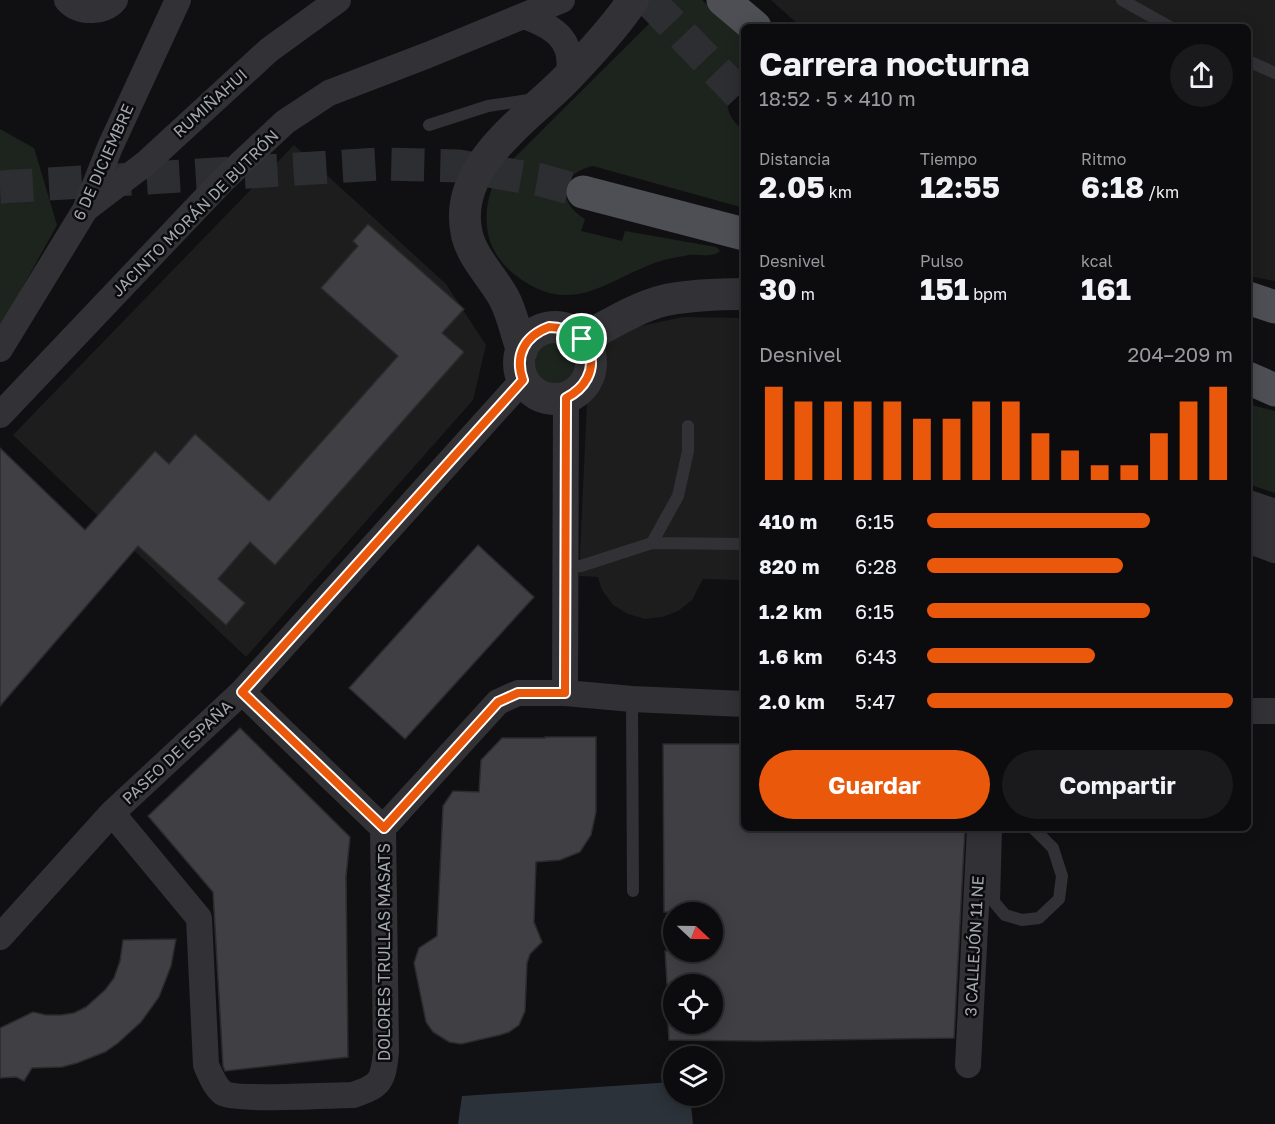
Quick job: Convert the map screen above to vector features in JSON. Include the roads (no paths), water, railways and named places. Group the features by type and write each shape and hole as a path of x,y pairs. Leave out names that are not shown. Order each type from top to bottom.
{"main road":[{"path":"723,0 751,24"},
{"path":"583,192 741,233"},
{"path":"1251,299 1275,307"},
{"path":"1251,317 1275,322"},
{"path":"1251,369 1275,374"},
{"path":"1251,379 1275,390"}],"street":[{"path":"67,0 82,9 96,10 111,5 115,0"},
{"name":"6 DE DICIEMBRE","path":"0,349 85,210 110,147 178,0"},
{"name":"RUMIÑAHUI","path":"85,210 146,162 269,50 338,0"},
{"name":"JACINTO MORÁN DE BUTRÓN","path":"0,415 223,180 285,122 329,93 562,0"},
{"path":"522,365 528,339 549,327 573,332 582,339 591,361 590,372 585,384 577,392 556,400 536,395 522,365 504,298 474,254 467,233 465,211 470,188 479,166 556,88 633,0"},
{"path":"524,16 558,34 570,54 570,66 556,88"},
{"path":"582,339 631,313 664,300 706,294 741,294"},
{"name":"PASEO DE ESPAÑA","path":"0,937 112,813 242,692 522,365"},
{"path":"565,693 566,398"},
{"path":"1251,507 1275,515"},
{"path":"1251,538 1275,546"},
{"name":"DOLORES TRULLAS MASATS","path":"112,813 199,918 206,1065 212,1079 223,1093 242,1097 353,1095 370,1089 384,1077 386,1052 384,828 242,692"},
{"path":"384,828 498,702 518,693 565,693 632,699 741,704"},
{"path":"1251,711 1275,711"},
{"name":"3 CALLEJÓN 11 NE","path":"968,1065 980,831"}],"lane":[{"path":"1122,0 1165,24"},
{"path":"1251,63 1275,73"},
{"path":"429,125 556,88"},
{"path":"652,543 678,496 688,451 688,426"},
{"path":"565,567 581,566 652,543 741,544"},
{"path":"632,699 633,891"},
{"path":"996,831 994,902 1005,915 1022,920 1039,918 1059,899 1062,876 1053,848 1036,831"}],"tunnel":[{"path":"649,0 741,96"},
{"path":"0,187 381,164 459,166 541,180 583,192"}]}
